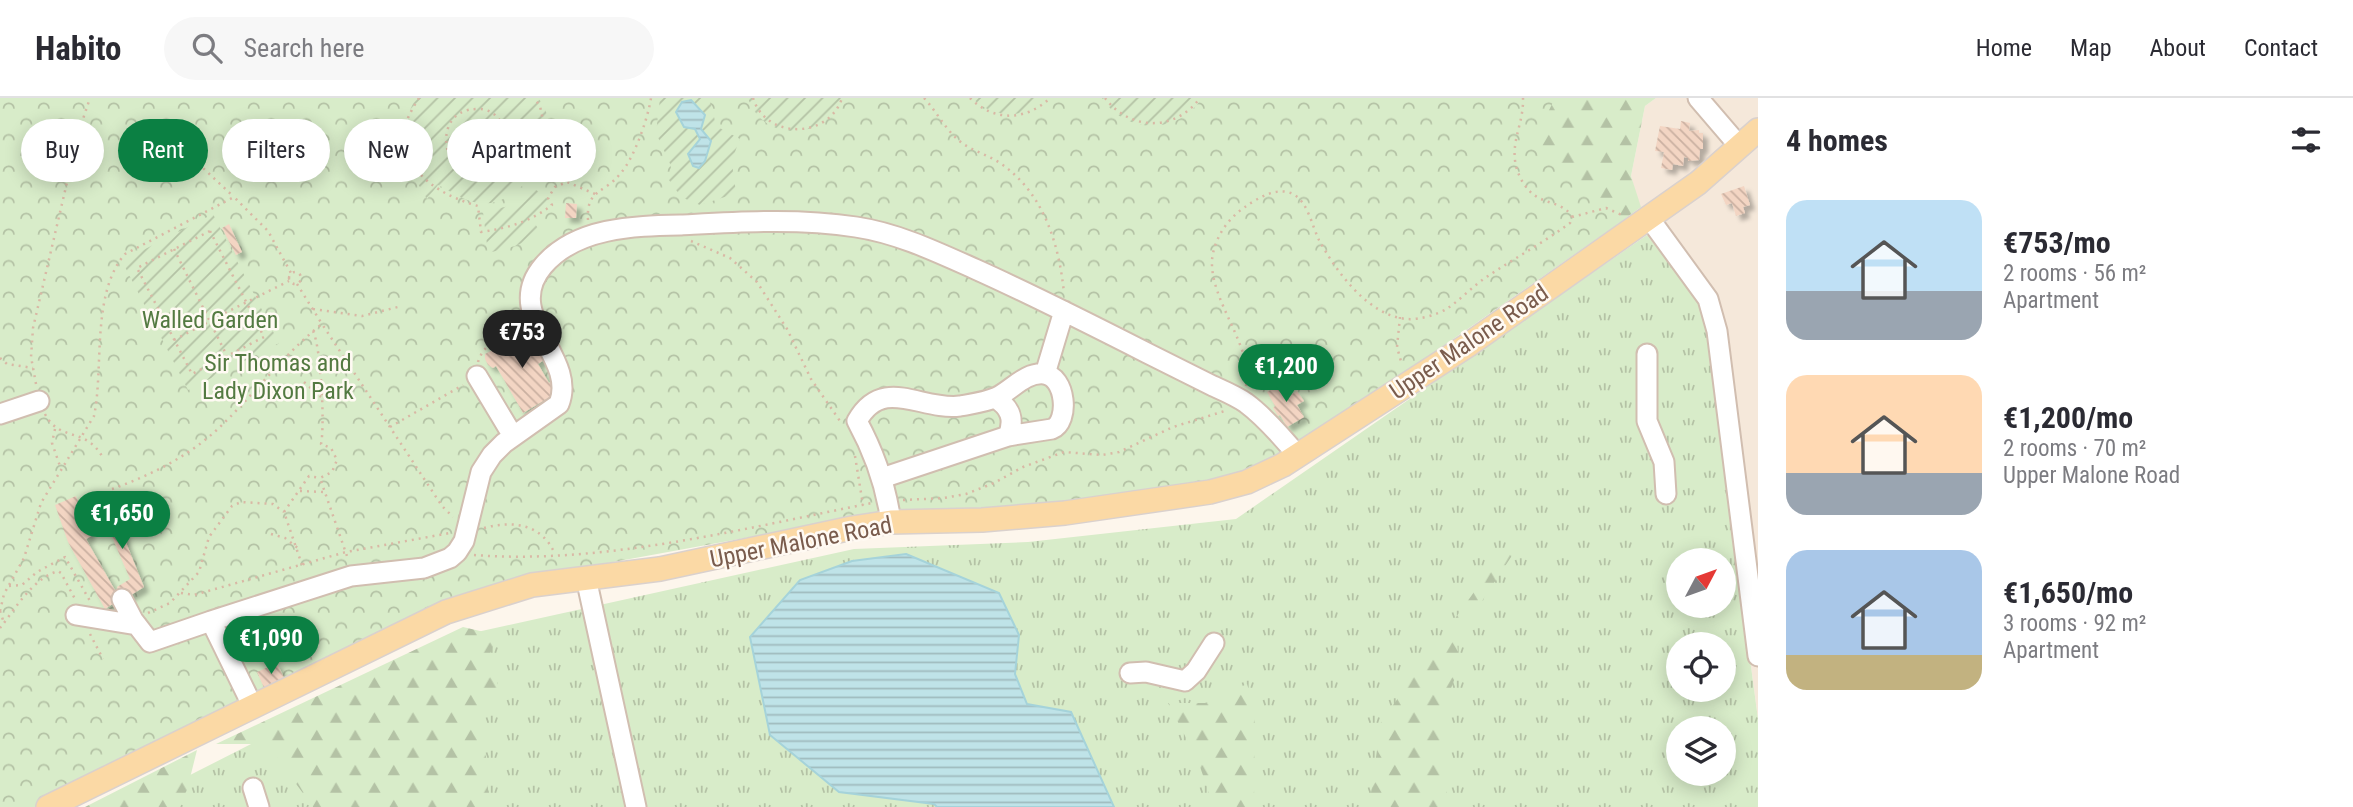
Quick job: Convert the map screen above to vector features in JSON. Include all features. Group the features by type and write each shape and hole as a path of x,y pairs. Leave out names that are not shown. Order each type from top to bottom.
{"main road":[{"name":"Upper Malone Road","path":"48,807 446,612 532,585 660,569 890,511 982,520 1065,513 1210,492 1247,482 1298,456 1411,382 1642,223 1705,178 1758,130"}],"street":[{"path":"1698,98 1740,147"},
{"path":"121,598 150,642 351,576 424,568 450,558 457,552 468,530 481,472 492,455 513,436 559,404 562,394 560,375 532,318 530,299 535,280 543,267 573,242 591,234 672,225 787,220 857,227 897,238 933,251 1064,311 1241,400 1298,456"},
{"path":"1642,223 1708,299 1717,331 1758,656"},
{"path":"1045,373 1064,311"},
{"path":"1647,354 1647,421 1664,462 1666,495"},
{"path":"883,478 1008,436 1059,426 1063,419 1061,385 1055,377 1045,373 1020,381 995,398 956,406 933,405 909,397 886,397 870,404 857,421 883,478 890,511"},
{"path":"477,376 513,436"},
{"path":"995,398 1003,403 1010,413 1012,426 1008,436"},
{"path":"0,414 39,401"},
{"path":"586,578 636,807"},
{"path":"80,614 135,623"},
{"path":"211,621 253,707"},
{"path":"1130,673 1146,672 1185,681 1196,671 1214,643"}],"path":[{"path":"90,98 79,131 33,328 31,356 39,401 47,418 55,429 83,437 97,447 103,458"},
{"path":"419,98 407,120 406,145 412,166 436,188 456,200 478,206 481,232 523,223 536,217 552,205 548,198 555,187 567,182 595,194"},
{"path":"534,98 540,106 543,119"},
{"path":"591,234 587,209 595,194 621,174 639,137 651,98"},
{"path":"753,98 764,117 775,125 790,130 802,130 819,126 826,121 842,98"},
{"path":"970,98 990,113 1017,117 1031,112 1050,98"},
{"path":"1105,98 1124,117 1155,124 1165,123 1185,114 1200,98"},
{"path":"457,552 489,556 555,556 691,538 863,505 890,511 966,494 1023,467 1064,452 1102,455 1119,452 1173,427 1226,412 1241,400 1248,378 1236,335 1214,282 1212,260 1216,239 1239,211 1255,200 1275,192 1283,191 1299,198 1319,240 1343,275 1375,306 1408,319 1424,317 1448,308 1484,279 1570,223 1572,217 1569,211 1537,197 1525,187 1516,169 1514,153 1523,98"},
{"path":"927,99 946,129 964,144 999,163 1021,181 1035,198 1046,219 1062,270 1064,311"},
{"path":"453,119 461,112 474,108 485,109 497,115 499,119"},
{"path":"447,131 447,151"},
{"path":"208,173 268,231 291,273 289,281 225,313"},
{"path":"4,623 0,611 1,603 24,558 37,512 94,416 99,338 109,286 118,261 125,254 234,197"},
{"path":"1572,217 1606,208 1642,223"},
{"path":"672,225 686,239 730,258 757,282 782,320 811,379 842,424"},
{"path":"210,231 264,337 192,374 137,268 174,249 210,231"},
{"path":"174,249 227,356"},
{"path":"291,273 300,275 298,284"},
{"path":"289,281 298,284"},
{"path":"298,284 442,506 468,530"},
{"path":"313,309 362,316 402,306"},
{"path":"174,340 216,317"},
{"path":"1400,317 1397,347 1411,382"},
{"path":"390,428 477,376 478,358 503,334 535,323"},
{"path":"112,489 157,471 199,445 222,426 297,344 322,324"},
{"path":"284,512 309,476 320,478 332,472 337,460 331,448 321,444 323,430 318,345 313,331"},
{"path":"0,358 7,365 33,368"},
{"path":"304,382 321,397"},
{"path":"55,429 52,443 61,469"},
{"path":"852,447 863,505"},
{"path":"320,478 346,552"},
{"path":"299,491 324,492"},
{"path":"135,623 170,603 181,593 199,572 209,537 232,506 241,502 273,504 284,512 299,549 302,565"},
{"path":"181,593 194,595 346,552 496,525 517,524 545,537 555,556"},
{"path":"271,534 285,538 299,549"},
{"path":"9,586 22,585 37,572 65,557"},
{"path":"0,628 39,580 58,571 80,614"}],"shaded area":[{"path":"1656,98 1758,98 1758,719 1703,306 1647,235 1631,176 1645,106"}],"green space":[{"name":"Sir Thomas and Lady Dixon Park","path":"0,98 1555,98 1534,141 1618,224 1280,460 1207,484 1063,504 888,512 531,577 45,807 0,807"},
{"path":"416,98 538,98 547,119 447,119 447,182 526,182 511,195 494,202 477,203 438,185 427,199 417,182 433,182 433,119 407,119"},
{"path":"660,98 708,98 716,126 740,139 733,166 737,193 700,205 681,197 669,180 671,166 656,133"},
{"path":"748,98 841,98 833,112 822,122 808,129 794,131 767,123 756,113"},
{"path":"972,98 1047,98 1029,110 1010,114 990,110"},
{"path":"1102,98 1202,98 1180,119 1152,126 1124,119"},
{"path":"1529,98 1656,98 1645,106 1631,176 1641,207 1618,224 1591,217 1536,185"},
{"path":"535,189 555,205 534,222 542,235 488,253 483,212 513,205"},
{"name":"Walled Garden","path":"213,214 279,343 188,390 122,261"},
{"path":"1647,235 1703,306 1735,548 1666,548 1666,618 1736,618 1736,554 1758,719 1758,807 127,807 468,634 854,549 1028,542 1236,519"},
{"path":"1517,532 1513,554 1457,639 1459,667 1444,707 1447,799 1450,807 1369,807 1381,722"},
{"path":"463,627 497,635 490,654 500,693 475,715 486,757 489,807 313,807 267,744 216,744"},
{"path":"1247,684 1255,709 1254,807 1214,807 1198,761 1168,703 1205,703"},
{"path":"197,750 187,790 178,807 85,807"}],"water":[{"path":"691,100 705,115 701,129 711,141 705,161 699,168 693,166 688,154 700,139 695,129 684,127 676,112 682,102"},
{"path":"906,554 999,593 1019,635 1015,674 1027,704 1071,712 1114,807 937,807 934,804 839,792 770,735 750,637 800,580 852,561"}],"building":[{"path":"1681,121 1690,123 1689,131 1699,130 1699,133 1703,133 1703,149 1700,149 1699,160 1688,161 1688,158 1684,157 1683,166 1673,164 1672,170 1661,168 1664,152 1655,151 1660,126 1680,129"},
{"path":"1744,186 1750,205 1743,207 1745,213 1736,216 1732,203 1726,205 1721,194"},
{"path":"566,203 577,204 576,218 565,218"},
{"path":"229,224 242,252 236,255 222,228"},
{"path":"527,330 535,343 538,341 542,347 538,349 544,360 538,364 549,383 553,380 555,384 551,386 555,394 523,413 496,366 493,368 488,365 485,354 500,346 504,338 512,339"},
{"path":"1284,382 1291,395 1297,391 1304,401 1297,405 1304,417 1287,427 1273,408 1275,406 1267,392"},
{"path":"76,496 91,536 86,539 120,599 105,609 68,542 55,505"},
{"path":"108,498 144,587 123,600 117,587 130,579 97,502"},
{"path":"277,663 285,680 265,690 257,672"}]}
